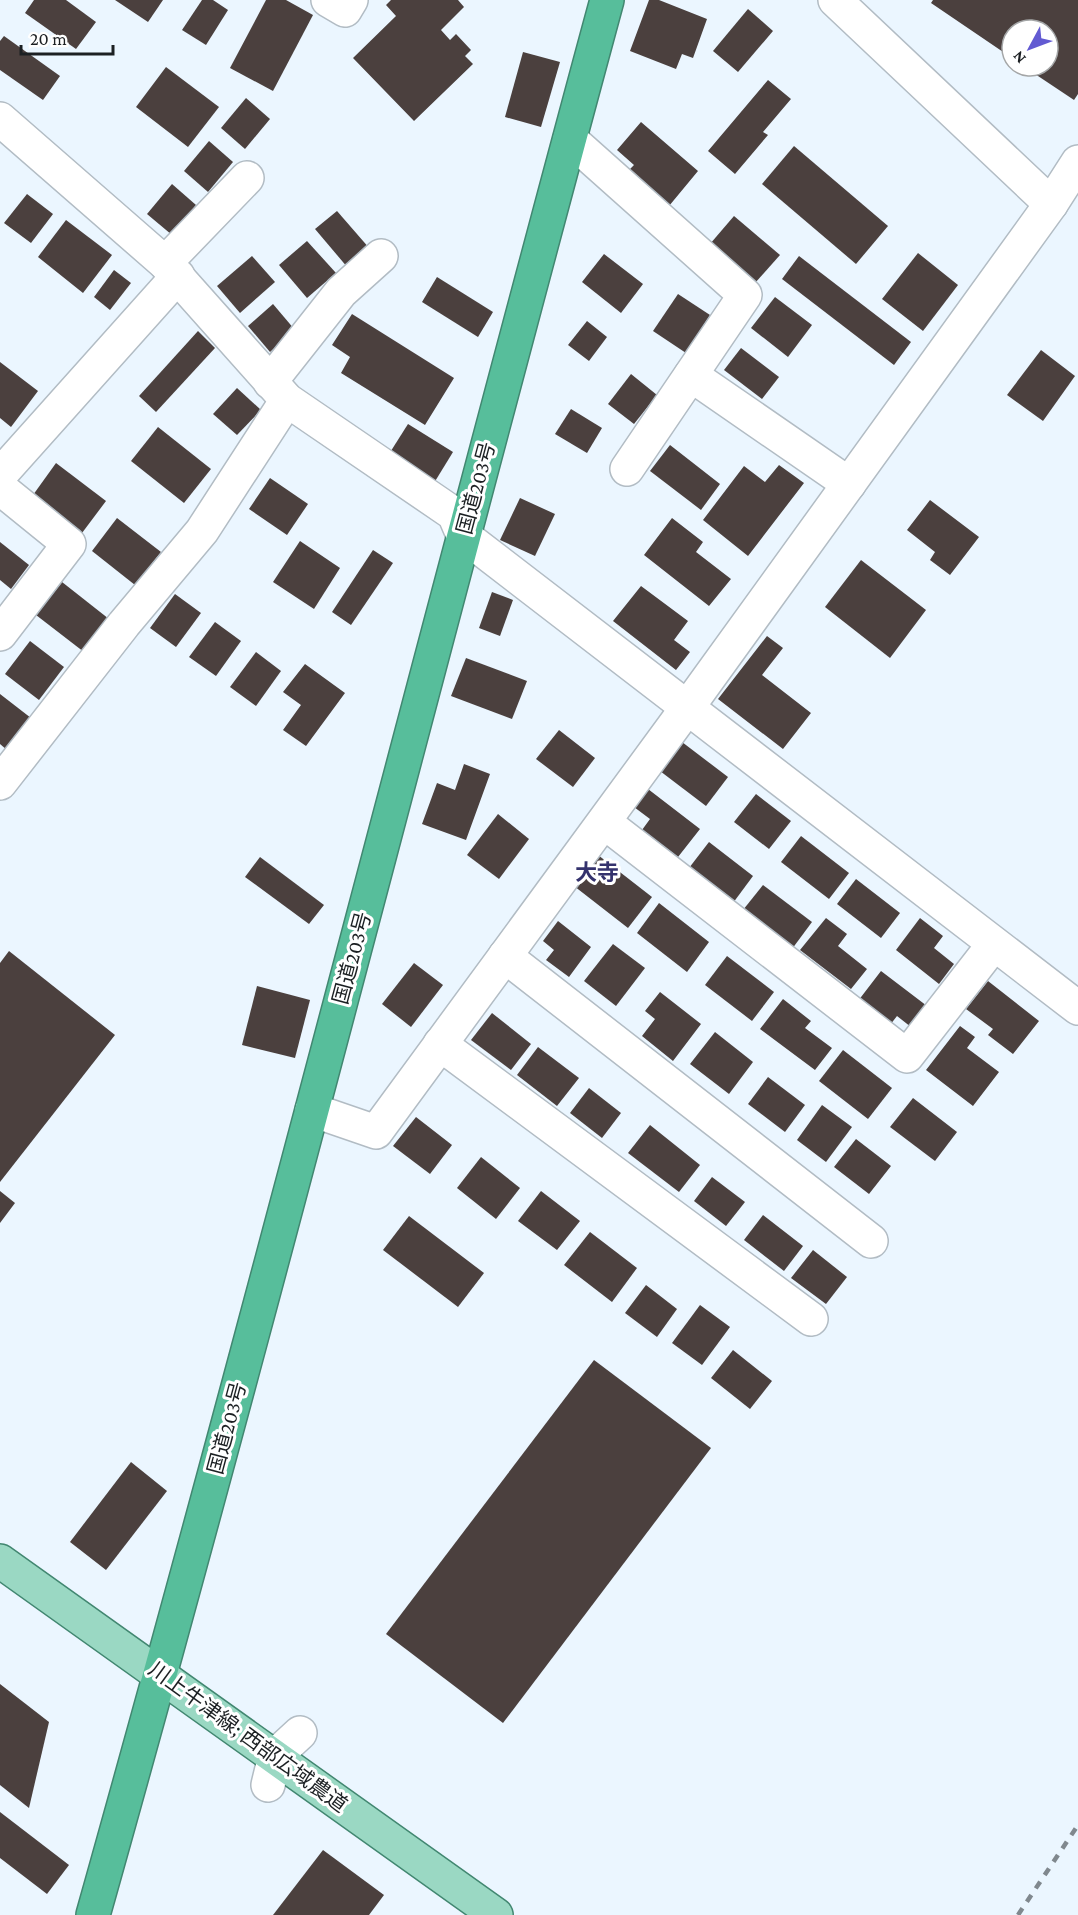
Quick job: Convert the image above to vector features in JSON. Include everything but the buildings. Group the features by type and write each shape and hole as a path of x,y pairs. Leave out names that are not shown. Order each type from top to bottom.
{"highway":[{"name":"国道203号","path":"93,1915 312,1110 607,0"}],"main road":[{"name":"川上牛津線; 西部広域農道","path":"0,1561 160,1674 272,1771 496,1915"}],"street":[{"path":"328,0 345,10 351,0"},
{"path":"835,0 1051,204"},
{"path":"0,119 171,269 278,391 454,514 463,535 1078,1008"},
{"path":"570,140 745,295 627,469"},
{"path":"312,1110 376,1132 687,708 1051,204 1078,162"},
{"path":"0,475 248,178"},
{"path":"0,783 124,624 202,531 278,391 341,292 381,256"},
{"path":"691,375 849,484"},
{"path":"0,488 69,544 0,634"},
{"path":"604,822 907,1056 994,944"},
{"path":"505,956 871,1240"},
{"path":"440,1044 811,1319"},
{"path":"272,1771 300,1733"}],"railway":[{"path":"1018,1915 1078,1825"}],"district":[{"name":"大寺","path":"597,872"}]}
